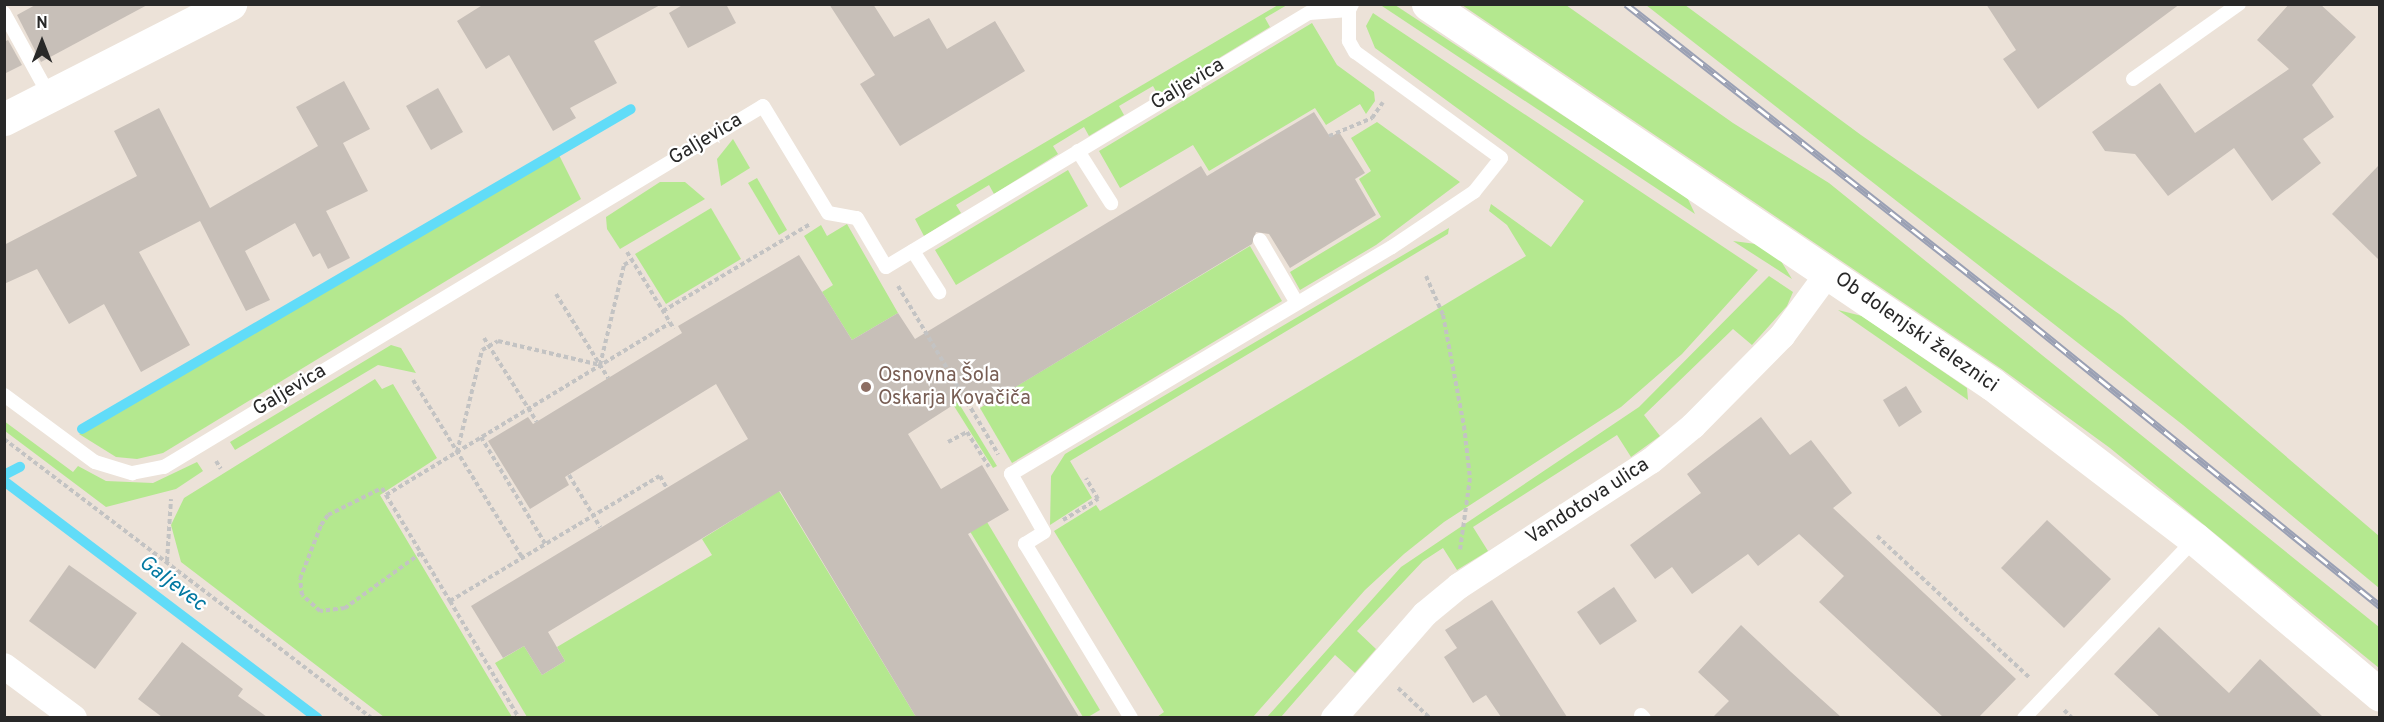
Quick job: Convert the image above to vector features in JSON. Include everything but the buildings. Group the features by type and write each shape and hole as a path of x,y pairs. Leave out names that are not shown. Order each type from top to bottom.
{"street":[{"path":"4,119 230,4"},
{"name":"Ob dolenjski železnici","path":"1428,4 1992,384 2195,539 2379,694"},
{"name":"Vandotova ulica","path":"1335,717 1425,614 1459,586 1651,461 1693,426 1782,336 1829,273"},
{"path":"4,666 74,717"}],"lane":[{"path":"2133,79 2239,4"},
{"path":"1131,717 1025,544 1044,532 1011,474 1461,202 1501,159 1355,52 1349,41 1351,7"},
{"name":"Galjevica","path":"886,267 1309,13 1351,7"},
{"path":"4,13 49,95"},
{"name":"Galjevica","path":"4,395 95,462 132,472 164,467 763,106 828,213"},
{"path":"1078,151 1111,203"},
{"path":"828,213 857,218 886,267"},
{"path":"1260,240 1297,303"},
{"path":"913,251 939,292"},
{"path":"2024,717 2195,539"}],"path":[{"path":"1329,136 1372,118 1396,84"},
{"path":"663,311 828,213"},
{"path":"627,252 674,329"},
{"path":"600,365 624,265 633,260"},
{"path":"886,267 1011,474 998,482 967,432 948,442"},
{"path":"1426,276 1443,315 1469,468 1459,586"},
{"path":"556,294 608,378"},
{"path":"386,495 670,323"},
{"path":"484,338 537,422"},
{"path":"457,452 482,350 498,341 600,365"},
{"path":"413,380 523,559"},
{"path":"481,438 546,545"},
{"path":"4,439 372,717"},
{"path":"569,475 600,527"},
{"path":"450,601 660,476 666,487"},
{"path":"1067,518 1098,499 1086,478"},
{"path":"421,553 345,609 320,611 302,595 303,571 328,515 382,488 450,601 519,717"},
{"path":"168,562 171,499"},
{"path":"1877,536 2072,717"},
{"path":"1377,669 1430,717"}],"green space":[{"path":"1278,5 1287,5 1265,18 1270,27 1158,95 1153,86 1119,106 1124,115 1089,136 1084,127 1053,146 1058,154 994,194 989,185 956,205 961,213 924,236 915,219"},
{"path":"1395,5 1687,197 1695,214 1382,6"},
{"path":"1462,5 1566,5 1733,123 1829,183 2379,627 2379,668 2110,448 2003,370"},
{"path":"1646,5 1685,5 1861,135 2122,316 2379,536 2379,588 2183,425"},
{"path":"1373,13 1758,270 1682,354 1621,407 1444,522 1404,554 1365,590 1253,717 1157,717 1164,712 1054,531 1096,505 1100,511 1526,256 1507,225 1489,211 1491,204 1551,247 1584,201 1375,48 1366,26"},
{"path":"1312,23 1337,65 1374,92 1375,101 1366,114 1360,104 1326,125 1315,108 1209,171 1193,145 1120,188 1099,151"},
{"path":"1377,122 1460,182 1376,245 1300,290 1290,272 1381,217 1359,179 1371,171 1351,138"},
{"path":"733,139 750,168 721,186 717,159"},
{"path":"559,155 581,199 163,453 137,459 116,457 79,434"},
{"path":"1068,170 1088,206 956,285 935,250"},
{"path":"757,178 787,230 779,235 748,183"},
{"path":"660,182 685,182 705,199 620,249 607,229 606,217"},
{"path":"711,208 741,259 666,304 635,254"},
{"path":"847,224 898,313 852,340 822,292 833,285 804,236 821,225 827,236"},
{"path":"1449,228 1448,234 1070,461 1092,498 1050,525 1051,476 1065,454"},
{"path":"1733,241 1756,244 1781,261 1792,279"},
{"path":"1250,246 1282,301 1012,463 980,408"},
{"path":"1769,276 1793,292 1787,306 1752,345 1733,329 1644,415 1660,436 1631,457 1617,435 1473,527 1488,551 1457,570 1443,548 1423,561 1357,631 1376,649 1355,673 1335,655 1281,717 1267,717 1401,567 1639,407"},
{"path":"1838,310 1862,316 1967,388 1968,400"},
{"path":"391,345 401,348 416,373 378,365 235,450 230,442"},
{"path":"375,379 382,389 393,384 437,458 380,495 512,717 384,717 181,562 171,525 184,498"},
{"path":"947,384 997,466 993,468 954,406 943,386"},
{"path":"4,421 73,472 78,466 106,481 153,483 197,462 203,471 176,489 106,507 5,431"},
{"path":"963,482 1100,710 1088,717 1083,717 946,492"},
{"path":"779,491 916,717 527,717 495,663 524,646 542,675 565,661 557,647 712,555 702,539"}],"waterway":[{"path":"82,429 631,109"},
{"path":"4,475 20,467"},
{"name":"Galjevec","path":"4,481 317,718"}],"railway":[{"path":"1626,4 2012,308 2380,606"}],"place":[{"name":"Osnovna Šola Oskarja Kovačiča","path":"866,387"}]}
